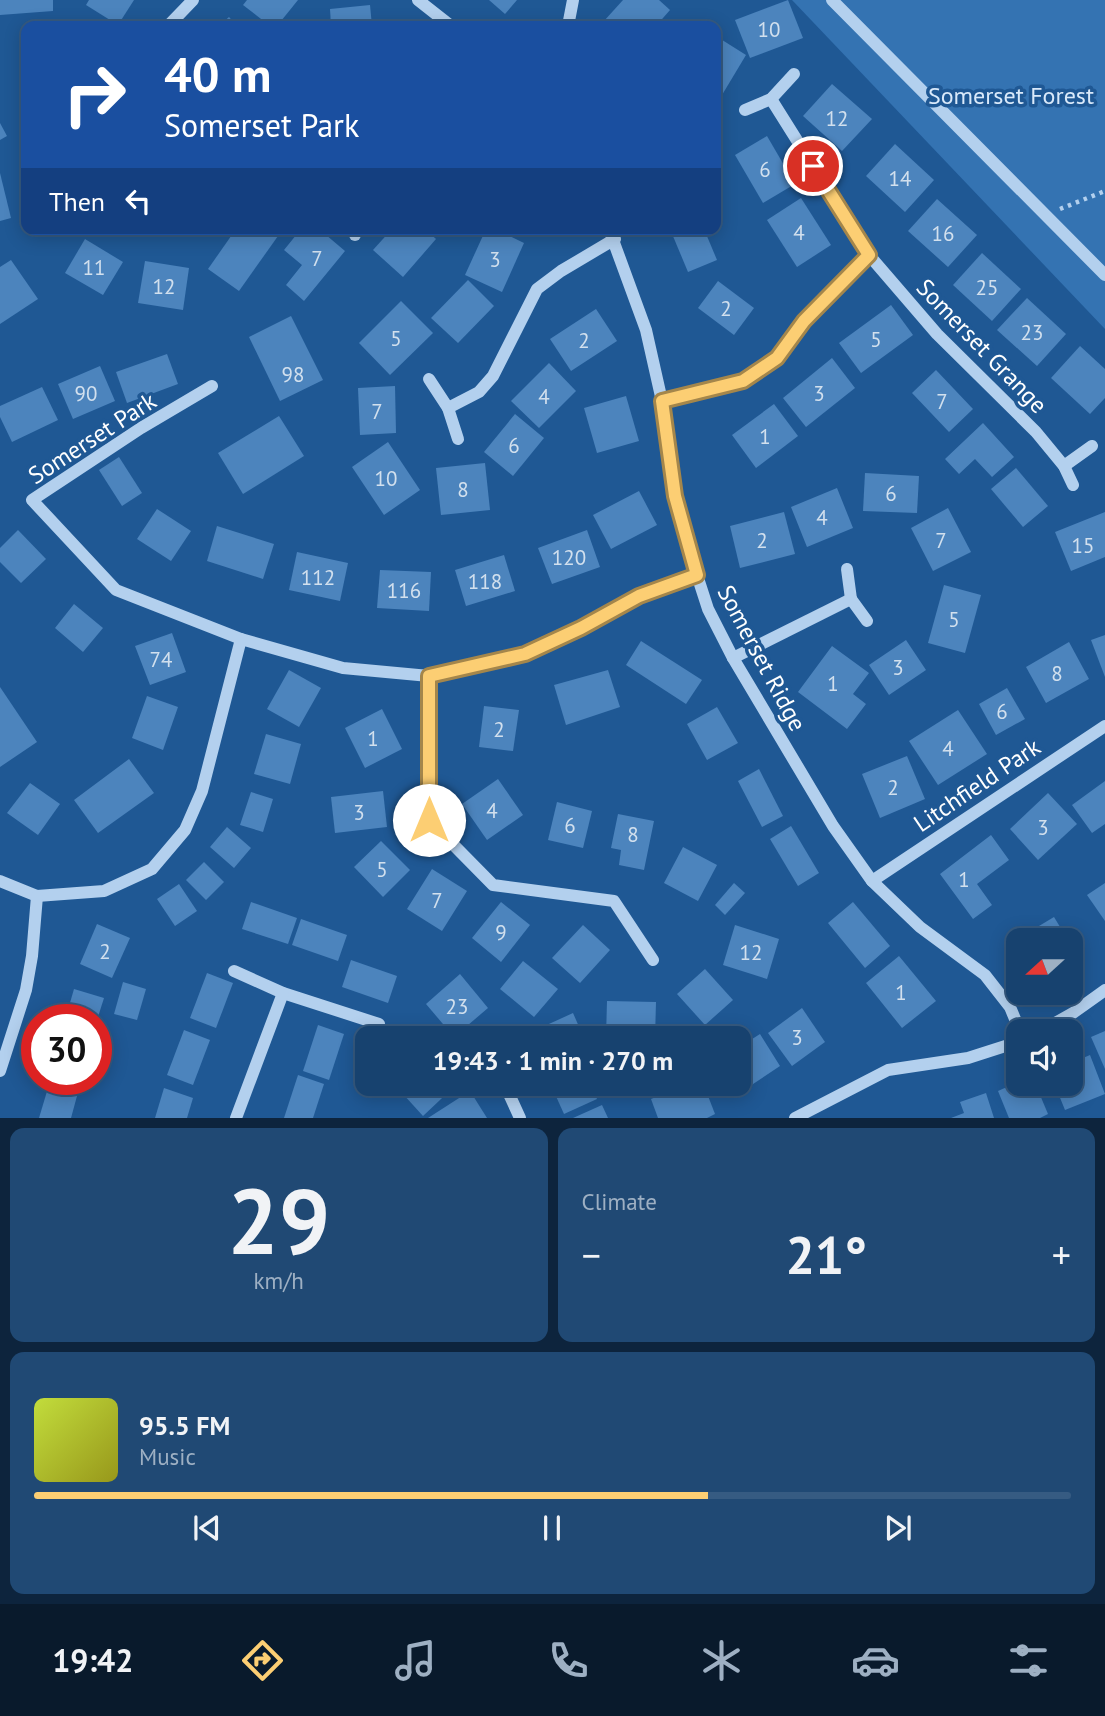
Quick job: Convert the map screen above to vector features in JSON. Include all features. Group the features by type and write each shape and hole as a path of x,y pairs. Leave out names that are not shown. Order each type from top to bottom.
{"street":[{"path":"173,21 193,0"},
{"path":"418,0 442,21"},
{"path":"569,21 573,0"},
{"path":"832,0 1105,275"},
{"path":"745,110 771,99 794,74"},
{"name":"Somerset Grange","path":"771,99 869,255 937,334 1036,432 1063,466 1073,485"},
{"path":"448,408 479,392 493,376 537,289 611,235"},
{"name":"Somerset Ridge","path":"612,235 646,330 662,401 675,496 697,575 708,609 733,658 833,826 872,881 920,927 985,975 1010,1007 1015,1019"},
{"path":"662,401 743,381 777,358 804,321 869,255"},
{"path":"429,379 448,408 458,439"},
{"name":"Somerset Park","path":"212,386 141,428 32,500 116,590 241,639 343,668 429,676 525,654 581,628 639,596 697,575"},
{"path":"1063,466 1092,446"},
{"path":"847,569 850,599 867,621"},
{"path":"733,658 850,599"},
{"path":"0,881 37,896 104,891 152,869 185,830 202,792 241,639"},
{"path":"429,676 429,820 493,885 614,901 653,960"},
{"name":"Litchfield Park","path":"872,881 1105,726"},
{"path":"0,1071 26,990 37,896"},
{"path":"233,971 283,993 379,1024"},
{"path":"1062,1019 1105,990"},
{"path":"236,1118 283,993"},
{"path":"795,1118 888,1070 968,1058 1006,1046"},
{"path":"510,1096 520,1118"}],"path":[{"path":"1045,215 1105,191"}],"green space":[{"name":"Somerset Forest","path":"792,0 1105,0 1105,329"}],"building":[{"path":"0,0 53,0 53,11 0,15"},
{"path":"89,0 134,0 121,21 112,21 86,5"},
{"path":"247,0 298,0 281,21 264,21 243,5"},
{"path":"489,0 517,0 505,14"},
{"path":"623,0 659,0 670,10 660,21 604,21"},
{"path":"788,0 803,38 750,58 735,20"},
{"path":"370,5 372,21 331,21 330,9"},
{"path":"721,39 746,55 721,97"},
{"path":"832,84 872,119 842,151 803,116"},
{"path":"0,123 7,136 0,140"},
{"path":"767,136 795,184 763,203 735,155"},
{"path":"895,144 934,180 905,212 866,176"},
{"path":"0,173 11,218 0,221"},
{"path":"801,198 831,245 797,267 767,220"},
{"path":"937,199 977,235 948,267 908,231"},
{"path":"232,235 278,236 239,291 208,269"},
{"path":"296,235 326,235 345,251 304,301 286,285 302,265 284,250"},
{"path":"387,235 432,235 436,239 403,277 373,250"},
{"path":"483,235 507,235 524,243 502,292 465,275"},
{"path":"673,235 707,235 717,260 688,272"},
{"path":"85,239 123,262 103,295 65,273"},
{"path":"982,253 1021,289 992,321 953,285"},
{"path":"11,260 38,299 0,324 0,267"},
{"path":"145,261 189,268 183,310 138,303"},
{"path":"468,280 494,306 458,343 431,318"},
{"path":"718,281 754,308 734,335 698,308"},
{"path":"1027,298 1066,334 1037,366 997,330"},
{"path":"401,301 433,333 390,375 359,343"},
{"path":"891,305 913,335 861,373 839,343"},
{"path":"596,309 617,341 571,371 550,339"},
{"path":"291,316 323,380 280,401 249,337"},
{"path":"1080,346 1105,369 1105,398 1090,414 1051,378"},
{"path":"167,354 178,384 127,403 116,372"},
{"path":"832,358 855,388 806,427 783,398"},
{"path":"549,363 576,391 539,428 511,401"},
{"path":"100,366 115,401 73,419 58,384"},
{"path":"936,370 973,409 949,432 912,393"},
{"path":"395,386 396,433 360,435 358,388"},
{"path":"42,387 58,420 12,442 0,417 0,406"},
{"path":"626,396 639,441 597,453 584,408"},
{"path":"774,404 798,436 756,468 732,435"},
{"path":"515,414 544,438 513,476 484,452"},
{"path":"279,416 304,456 243,494 218,453"},
{"path":"983,423 1014,457 992,477 975,459 959,474 945,459"},
{"path":"388,442 420,490 384,515 352,467"},
{"path":"119,457 142,493 122,506 99,470"},
{"path":"485,463 490,510 441,515 436,468"},
{"path":"1016,468 1048,506 1023,527 991,489"},
{"path":"865,473 919,476 917,513 863,511"},
{"path":"837,488 853,528 807,547 791,507"},
{"path":"639,491 657,525 611,549 593,515"},
{"path":"948,508 971,552 933,571 911,528"},
{"path":"157,509 191,531 171,561 137,539"},
{"path":"784,512 795,554 740,568 730,526"},
{"path":"1105,512 1105,557 1071,571 1055,532"},
{"path":"217,526 274,544 263,579 207,561"},
{"path":"18,530 46,559 21,583 0,562 0,548"},
{"path":"587,530 600,567 552,584 538,548"},
{"path":"297,552 348,563 340,601 289,590"},
{"path":"504,555 515,591 466,606 455,570"},
{"path":"380,570 431,572 429,611 377,608"},
{"path":"944,585 981,595 965,653 928,643"},
{"path":"74,604 103,628 83,652 55,628"},
{"path":"172,633 186,672 150,685 135,646"},
{"path":"1105,635 1105,677 1091,640"},
{"path":"906,640 926,670 889,695 869,665"},
{"path":"641,641 702,680 686,704 626,665"},
{"path":"1069,642 1089,679 1046,703 1026,667"},
{"path":"832,646 869,673 853,694 866,704 847,729 798,692"},
{"path":"289,670 321,688 299,727 267,709"},
{"path":"608,670 620,707 566,725 554,685"},
{"path":"0,687 37,742 0,767"},
{"path":"1007,688 1025,719 996,735 979,704"},
{"path":"147,696 178,707 163,750 132,738"},
{"path":"484,706 519,710 513,751 479,747"},
{"path":"717,707 738,743 707,760 687,724"},
{"path":"382,709 402,749 365,768 345,728"},
{"path":"958,710 987,754 938,785 909,741"},
{"path":"266,734 301,744 290,784 254,774"},
{"path":"907,756 925,799 880,818 862,774"},
{"path":"129,759 154,793 98,833 74,800"},
{"path":"759,769 783,816 762,827 738,781"},
{"path":"498,779 523,815 487,840 462,804"},
{"path":"1105,781 1105,824 1092,833 1072,805"},
{"path":"30,783 60,804 38,835 7,813"},
{"path":"383,791 387,827 335,833 331,797"},
{"path":"251,792 273,799 263,832 240,825"},
{"path":"1048,793 1077,824 1038,860 1010,829"},
{"path":"557,802 592,811 583,848 548,840"},
{"path":"618,814 654,821 644,870 619,865 621,850 611,848"},
{"path":"791,826 819,873 798,886 770,839"},
{"path":"227,827 251,848 234,868 210,847"},
{"path":"991,835 1009,860 977,884 992,905 973,919 940,874"},
{"path":"381,841 410,870 383,897 354,867"},
{"path":"683,847 717,865 698,901 664,883"},
{"path":"204,862 224,882 206,900 186,880"},
{"path":"432,869 467,891 442,931 407,909"},
{"path":"734,883 745,893 725,915 715,905"},
{"path":"1105,883 1105,921 1087,895"},
{"path":"179,884 197,911 175,926 157,899"},
{"path":"251,902 297,918 288,944 242,929"},
{"path":"501,902 530,925 501,962 472,938"},
{"path":"853,902 890,946 865,968 828,923"},
{"path":"1054,917 1061,928 1036,928"},
{"path":"301,919 347,935 338,961 292,945"},
{"path":"97,924 130,938 112,978 80,964"},
{"path":"583,925 610,950 580,983 552,958"},
{"path":"735,925 779,939 767,979 723,965"},
{"path":"899,956 936,1001 902,1028 866,983"},
{"path":"351,960 397,976 388,1003 342,987"},
{"path":"523,961 558,989 534,1017 500,989"},
{"path":"705,969 733,1000 705,1025 677,994"},
{"path":"207,973 233,983 216,1028 190,1018"},
{"path":"460,974 488,1008 467,1026 445,1026 426,1004"},
{"path":"123,982 146,989 137,1020 114,1014"},
{"path":"74,989 104,998 102,1004 70,1004"},
{"path":"607,1001 656,1002 655,1026 606,1026"},
{"path":"802,1008 825,1042 792,1066 768,1033"},
{"path":"573,1013 579,1026 545,1026"},
{"path":"318,1025 344,1034 329,1080 303,1071"},
{"path":"184,1030 210,1040 193,1085 167,1075"},
{"path":"1105,1031 1105,1069 1091,1037"},
{"path":"760,1034 780,1066 751,1085 751,1040"},
{"path":"1090,1055 1105,1094 1065,1110 1059,1096 1083,1096 1083,1058"},
{"path":"298,1075 324,1084 313,1118 284,1118"},
{"path":"1006,1087 1006,1096 1040,1096 1048,1114 1040,1118 1009,1118 998,1091"},
{"path":"164,1088 193,1098 187,1118 155,1118"},
{"path":"986,1093 994,1118 951,1118 964,1113 960,1102"},
{"path":"46,1095 77,1096 71,1118 39,1118"},
{"path":"405,1096 444,1096 423,1116"},
{"path":"462,1096 473,1096 487,1118 428,1118"},
{"path":"556,1096 596,1096 597,1099 564,1114"},
{"path":"658,1096 708,1096 715,1114 707,1118 658,1118 651,1099"},
{"path":"602,1105 608,1118 573,1118"}],"route":[{"path":"429,820 429,676 525,654 581,628 639,596 697,575 675,496 662,401 743,381 777,358 804,321 869,255 813,166"}]}
